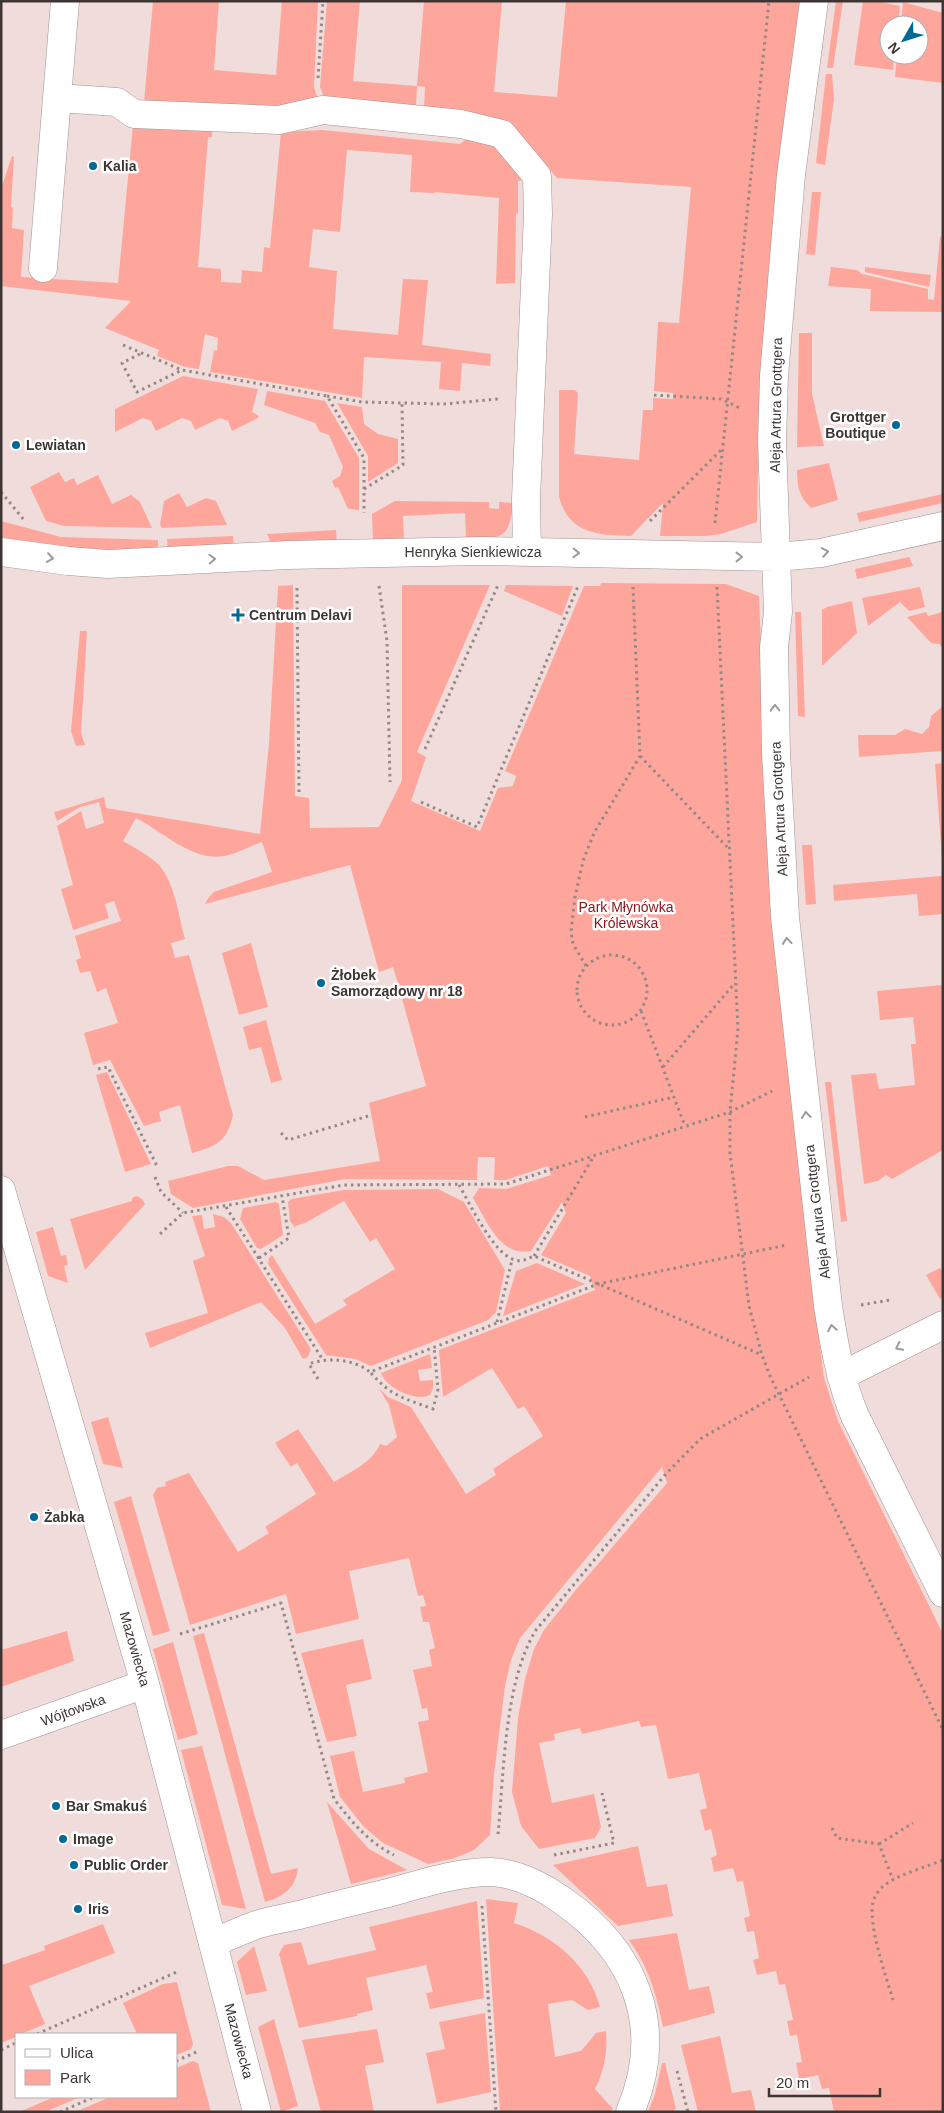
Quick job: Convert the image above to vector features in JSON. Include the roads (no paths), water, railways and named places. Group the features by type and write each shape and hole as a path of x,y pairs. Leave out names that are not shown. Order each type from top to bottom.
{"street":[{"path":"43,268 65,1"},
{"name":"Aleja Artura Grottgera","path":"814,1 791,175 774,376 772,441 778,612 774,647 779,816 785,917 801,1076 828,1306 842,1376 855,1416 943,1593"},
{"path":"58,98 117,102 134,114 279,120 323,110 461,124 502,134 537,176 538,214 526,500 528,551"},
{"name":"Henryka Sienkiewicza","path":"1,552 108,564 306,555 528,551 629,555 777,557 821,553 943,526"},
{"name":"Mazowiecka","path":"1,1190 145,1684 258,2112"},
{"path":"842,1376 943,1326"},
{"name":"Wójtowska","path":"1,1735 145,1684"},
{"path":"213,1943 259,1924 442,1879 489,1872 508,1874 527,1881 557,1896 589,1922 612,1946 632,1978 640,2001 645,2046 643,2069 630,2112"}],"place":[{"name":"Kalia","path":"93,166"},
{"name":"Grottger Boutique","path":"896,425"},
{"name":"Lewiatan","path":"16,445"},
{"name":"Centrum Delavi","path":"238,615"},
{"name":"Żłobek Samorządowy nr 18","path":"321,983"},
{"name":"Żabka","path":"34,1517"},
{"name":"Bar Smakuś","path":"56,1806"},
{"name":"Image","path":"63,1839"},
{"name":"Public Order","path":"74,1865"},
{"name":"Iris","path":"78,1909"}],"park label":[{"name":"Park Młynówka Królewska","path":"626,916"}]}
